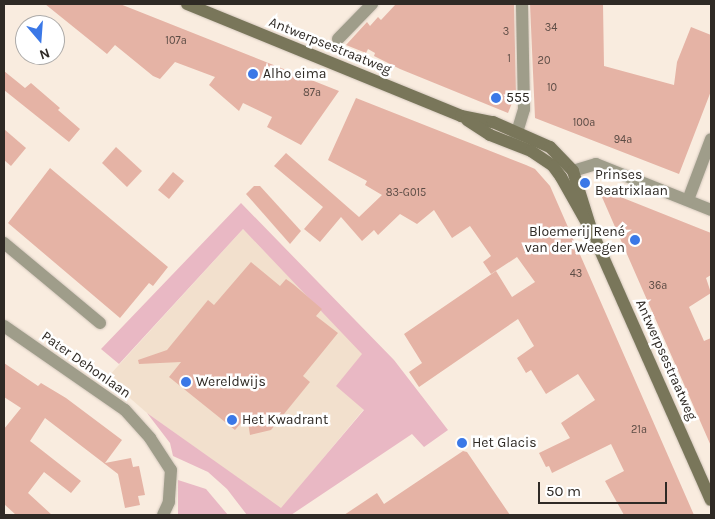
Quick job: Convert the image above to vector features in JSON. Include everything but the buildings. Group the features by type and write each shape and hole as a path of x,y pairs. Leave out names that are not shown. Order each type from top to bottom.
{"street":[{"name":"Antwerpsestraatweg","path":"187,4 461,116 518,132 550,147 573,171 592,232"},
{"path":"338,39 372,4"},
{"path":"513,144 524,109 522,4"},
{"name":"Antwerpsestraatweg","path":"461,116 490,135 531,152 553,166 592,232 711,500"},
{"path":"688,200 711,139"},
{"path":"573,171 596,164 711,210"},
{"path":"4,243 100,323"},
{"name":"Pater Dehonlaan","path":"4,326 125,410 150,438 171,470 168,502 163,515"}],"shaded area":[{"path":"241,203 394,360 448,430 424,447 412,434 291,515 247,515 227,489 208,472 173,456 170,443 147,413 281,508 364,410 336,386 362,354 243,229 119,364 101,349"},
{"path":"243,229 363,354 364,409 281,509 147,413 107,378"},
{"path":"178,480 206,489 228,515 178,515"}],"place":[{"name":"Alho eima","path":"253,74"},
{"name":"555","path":"496,98"},
{"name":"Prinses Beatrixlaan","path":"585,183"},
{"name":"Bloemerij René van der Weegen","path":"635,240"},
{"name":"Wereldwijs","path":"186,382"},
{"name":"Het Kwadrant","path":"232,420"},
{"name":"Het Glacis","path":"462,443"}]}
